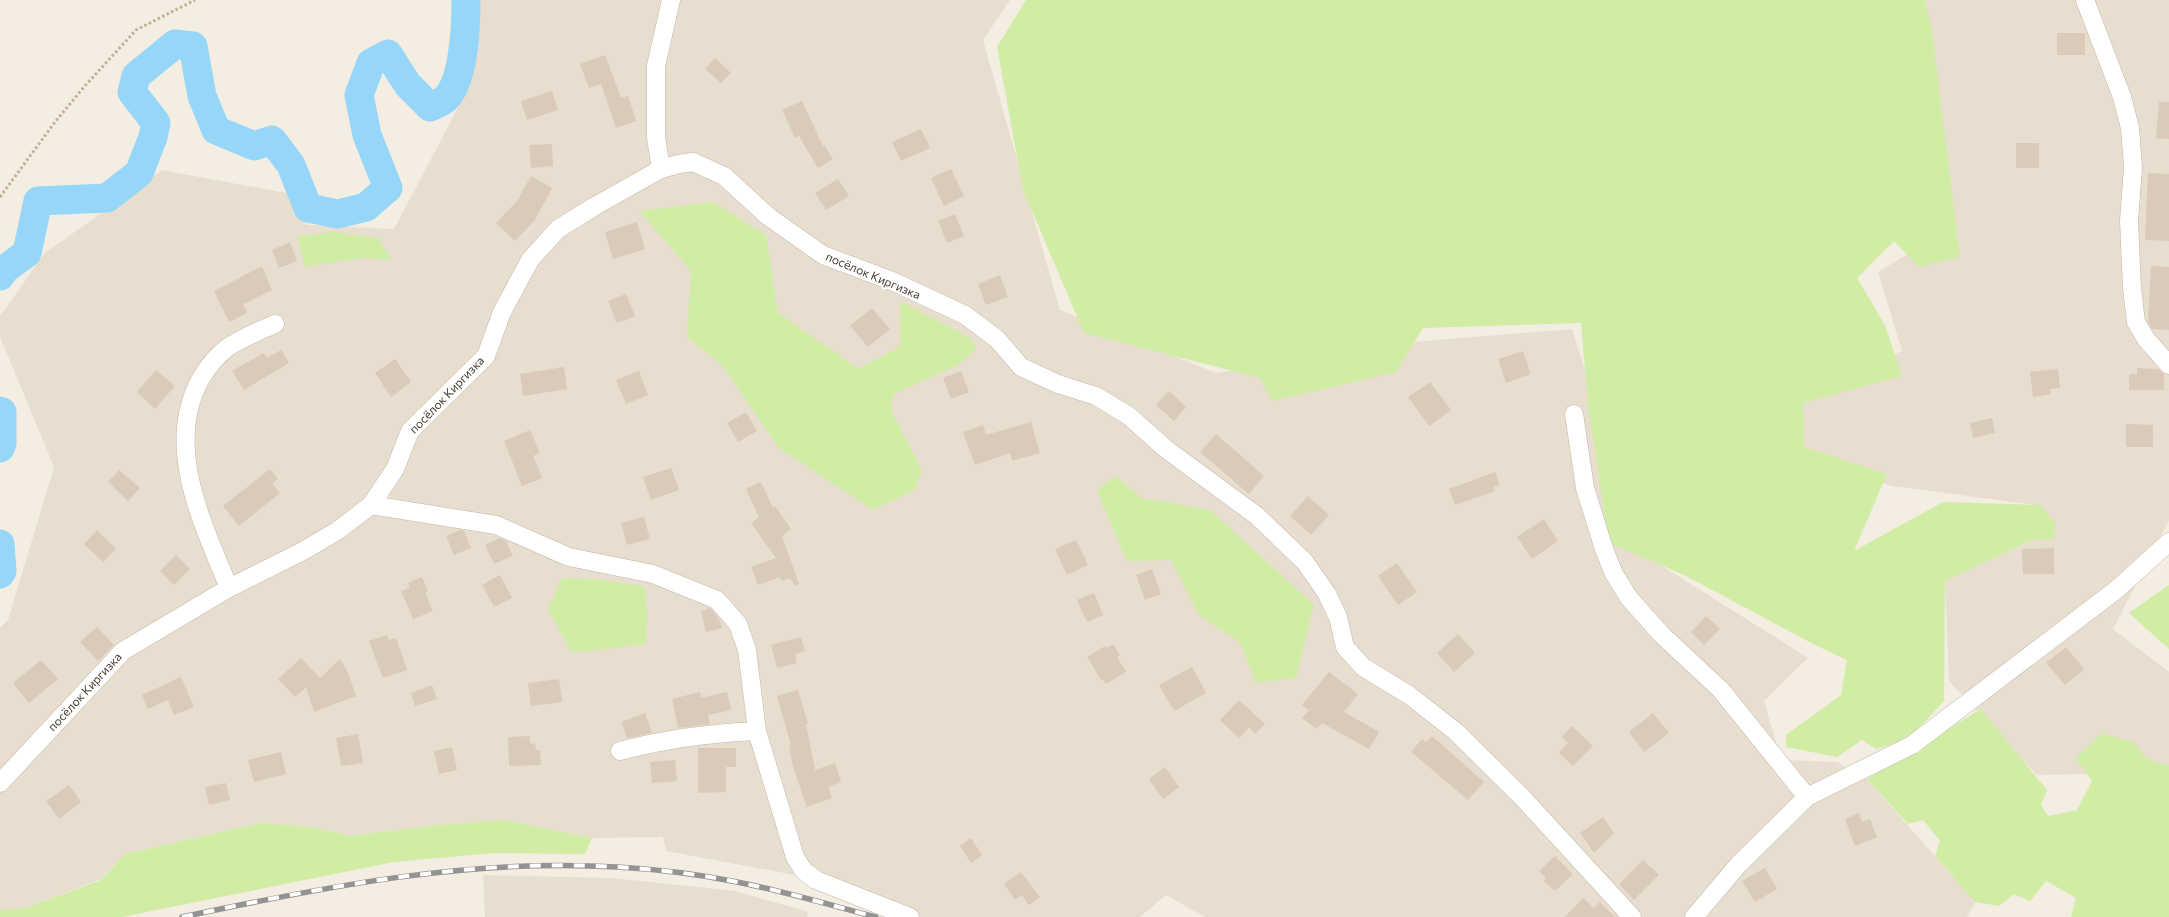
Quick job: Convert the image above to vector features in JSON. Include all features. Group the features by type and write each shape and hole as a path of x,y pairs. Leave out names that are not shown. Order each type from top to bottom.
{"street":[{"path":"661,169 656,137 656,66 671,0"},
{"path":"2085,0 2122,97 2130,128 2133,167 2129,221 2132,288 2136,322 2146,338 2169,365"},
{"name":"посёлок Киргизка","path":"0,783 123,651 229,588 303,551 337,530 371,505 395,469 410,431 486,356 502,312 530,260 558,229 661,169 693,162 710,168 724,176 769,218 823,255 892,282 965,315 997,339 1021,367 1058,384 1096,396 1128,416 1166,449 1257,516 1305,562 1322,586 1338,617 1345,647 1363,667 1409,695 1455,732 1521,796 1632,917"},
{"path":"229,588 212,546 191,484 184,443 186,418 190,398 215,359 226,348 275,324"},
{"path":"1574,414 1585,488 1614,574 1629,598 1662,635 1721,690 1807,797"},
{"path":"371,505 496,525 569,557 653,574 717,600 738,624 747,650 757,731 795,857 803,870 816,880 910,917"},
{"path":"1694,917 1739,864 1807,797 1912,745 2116,590 2169,542"},
{"path":"620,750 716,733 757,731"}],"path":[{"path":"0,197 54,122 136,30 194,0"}],"shaded area":[{"path":"475,0 1010,0 983,40 1060,310 1216,373 1424,341 1572,329 1643,554 1808,658 1764,701 1781,760 1837,762 1867,779 1975,902 1967,917 1205,917 1166,895 1140,917 915,917 819,877 805,868 798,856 762,735 751,649 743,621 720,597 654,570 570,553 497,522 393,504 387,489 398,471 413,432 489,359 505,314 533,262 561,232 664,173 692,166 721,179 766,222 821,259 889,285 962,318 994,342 1018,371 1056,388 1059,379 1025,363 1000,336 966,311 894,278 824,252 771,214 728,173 693,157 662,166 556,226 528,258 498,311 483,354 408,429 391,466 367,502 335,527 302,547 227,584 122,648 0,778 0,628 8,620 54,467 0,337 0,316 45,253 162,170 291,194 306,225 394,229 460,104 470,55"},
{"path":"1926,0 2169,0 2169,520 2113,629 2169,672 2169,773 2037,775 1949,681 1945,581 2032,540 2043,506 1892,486 1790,451 1796,396 1902,351 1878,272 1947,230"},
{"path":"373,510 495,529 652,578 714,603 733,625 795,875 666,851 663,837 592,838 504,820 438,825 351,836 312,827 260,823 125,854 101,879 25,908 0,910 0,789 125,654"},
{"path":"483,875 612,878 735,891 809,912 807,917 485,917"}],"green space":[{"path":"1026,0 1925,0 1932,31 1960,257 1919,267 1894,241 1857,278 1885,325 1902,376 1803,403 1804,447 1887,474 1854,551 1943,502 2041,505 2056,525 2053,539 2032,540 1945,581 1944,701 1909,739 1876,749 1862,740 1837,757 1786,747 1786,735 1841,695 1847,660 1813,644 1684,575 1609,543 1588,406 1581,323 1423,328 1396,372 1272,401 1260,378 1084,333 1023,190 997,47"},
{"path":"713,202 766,235 778,313 859,369 900,346 900,301 972,339 976,350 956,366 896,393 891,400 892,412 922,470 915,490 873,510 779,448 721,364 687,337 691,271 639,211"},
{"path":"334,232 378,238 392,260 362,258 305,267 297,236"},
{"path":"1116,476 1141,498 1210,510 1314,605 1296,678 1256,683 1240,642 1199,615 1171,560 1127,561 1097,491"},
{"path":"562,578 598,579 645,587 647,614 646,644 572,653 548,609"},
{"path":"2169,585 2169,649 2129,613"},
{"path":"1981,709 2047,790 2041,805 2048,816 2077,810 2092,781 2076,758 2102,733 2133,742 2148,760 2169,766 2169,917 2071,917 2076,898 2046,881 2030,901 2014,894 1999,906 1975,902 1935,856 1940,841 1923,820 1908,824 1867,779"},
{"path":"504,820 592,838 585,854 494,853 394,862 122,917 0,917 0,910 25,908 101,880 125,854 260,823 312,827 351,836 438,825"}],"building":[{"path":"2057,33 2085,33 2085,55 2057,55"},
{"path":"605,55 621,98 628,96 636,121 616,128 601,84 589,88 580,64"},
{"path":"715,58 731,73 721,83 705,69"},
{"path":"552,91 558,110 527,120 521,101"},
{"path":"802,101 823,146 833,159 818,168 799,136 795,138 782,110"},
{"path":"2159,102 2169,102 2169,139 2156,138"},
{"path":"921,129 930,148 901,161 892,142"},
{"path":"2016,143 2039,143 2039,168 2016,168"},
{"path":"552,144 553,166 531,168 529,145"},
{"path":"951,169 964,196 944,206 931,178"},
{"path":"2148,173 2169,174 2169,241 2145,240"},
{"path":"531,176 552,188 535,220 515,241 496,223 517,201"},
{"path":"838,179 849,196 826,210 815,193"},
{"path":"955,214 964,236 947,243 938,221"},
{"path":"637,222 645,249 613,259 605,232"},
{"path":"290,242 297,261 279,268 272,250"},
{"path":"262,266 272,290 243,304 247,313 229,322 214,291"},
{"path":"2151,266 2169,267 2169,330 2152,329 2148,322"},
{"path":"1000,275 1008,297 986,305 978,284"},
{"path":"626,294 635,316 617,323 608,301"},
{"path":"872,308 890,329 868,347 850,326"},
{"path":"281,350 289,363 244,390 232,371 264,353 267,358"},
{"path":"1523,351 1531,374 1506,383 1498,359"},
{"path":"395,359 411,382 391,397 375,373"},
{"path":"564,367 567,389 523,396 520,374"},
{"path":"2137,368 2158,369 2164,374 2164,390 2129,390 2129,374 2137,374"},
{"path":"2058,369 2060,388 2050,389 2051,394 2033,397 2030,372"},
{"path":"156,370 175,386 155,409 137,392"},
{"path":"639,371 648,395 626,404 616,380"},
{"path":"961,371 969,392 951,399 943,378"},
{"path":"1430,382 1451,410 1429,426 1408,397"},
{"path":"1169,391 1186,407 1174,421 1156,405"},
{"path":"746,412 757,431 738,442 727,423"},
{"path":"1992,418 1995,433 1973,438 1970,423"},
{"path":"1031,422 1040,453 1012,461 1010,453 975,465 963,432 983,425 986,435"},
{"path":"2126,424 2153,425 2153,447 2126,447"},
{"path":"530,430 540,453 533,456 542,478 522,486 504,441"},
{"path":"1216,434 1264,476 1249,494 1200,452"},
{"path":"671,468 679,490 651,500 643,477"},
{"path":"270,469 278,479 272,483 280,493 239,526 223,506"},
{"path":"119,470 140,488 128,501 108,482"},
{"path":"1495,472 1500,485 1493,487 1495,491 1455,505 1449,489"},
{"path":"761,482 773,508 775,506 791,529 782,536 799,584 795,586 790,578 782,581 780,577 758,585 751,567 776,558 751,523 759,517 746,489"},
{"path":"1308,496 1329,515 1311,535 1290,516"},
{"path":"644,517 650,539 627,545 621,523"},
{"path":"1544,519 1558,541 1532,559 1517,537"},
{"path":"97,530 116,549 103,562 84,544"},
{"path":"460,530 464,531 471,548 454,555 446,536"},
{"path":"500,538 506,541 513,556 494,564 485,545"},
{"path":"1076,540 1088,565 1067,575 1055,549"},
{"path":"2054,548 2054,574 2023,574 2022,549"},
{"path":"176,555 190,569 174,585 160,571"},
{"path":"1397,563 1417,592 1398,605 1378,576"},
{"path":"1152,569 1161,594 1145,600 1136,575"},
{"path":"500,575 512,598 494,607 482,585"},
{"path":"422,577 428,591 425,592 433,611 413,619 401,591 410,588 408,583"},
{"path":"1094,593 1103,615 1087,622 1077,600"},
{"path":"710,608 719,619 722,628 706,632 701,611"},
{"path":"1706,616 1720,629 1704,645 1691,632"},
{"path":"97,627 114,645 98,661 80,642"},
{"path":"1458,634 1475,653 1454,672 1437,653"},
{"path":"387,635 389,640 396,638 407,670 383,678 369,641"},
{"path":"801,637 805,651 795,654 797,663 777,668 771,645"},
{"path":"1113,644 1120,655 1117,657 1126,672 1106,684 1101,680 1087,657 1105,646 1107,648"},
{"path":"2066,647 2084,669 2065,685 2046,663"},
{"path":"301,658 320,678 340,659 348,673 356,696 314,712 306,687 295,697 278,679"},
{"path":"41,660 58,679 29,703 13,683"},
{"path":"1192,667 1206,693 1174,711 1159,685"},
{"path":"1329,672 1358,694 1344,712 1379,732 1369,749 1322,723 1317,729 1302,718 1309,710 1302,705"},
{"path":"181,677 194,707 174,715 168,700 148,709 142,695"},
{"path":"559,679 562,702 531,706 528,683"},
{"path":"432,685 437,699 415,706 411,693"},
{"path":"798,690 808,724 806,724 815,770 835,763 841,782 828,787 832,798 807,807 793,767 789,745 791,745 777,696"},
{"path":"700,692 701,698 727,692 731,710 708,715 710,724 678,728 672,699"},
{"path":"1239,700 1265,724 1255,734 1249,727 1239,738 1220,720"},
{"path":"645,713 652,733 627,738 621,722"},
{"path":"1653,713 1669,733 1644,752 1629,732"},
{"path":"1572,726 1593,746 1573,766 1559,753 1568,743 1562,737"},
{"path":"358,734 363,763 341,766 336,738"},
{"path":"530,736 530,744 535,743 536,750 540,750 541,765 509,766 508,737"},
{"path":"1432,736 1484,782 1468,800 1411,752 1422,739 1426,742"},
{"path":"452,747 457,770 439,774 434,751"},
{"path":"698,748 736,748 736,767 726,767 726,792 698,793"},
{"path":"281,752 286,774 254,782 248,760"},
{"path":"675,760 677,781 652,783 650,762"},
{"path":"1165,767 1179,787 1163,799 1149,779"},
{"path":"226,783 230,800 209,805 205,787"},
{"path":"69,785 81,802 59,819 46,801"},
{"path":"1859,813 1862,822 1870,819 1877,837 1855,846 1845,819"},
{"path":"1603,817 1614,833 1594,853 1580,833"},
{"path":"971,838 982,855 971,863 960,846"},
{"path":"1555,856 1573,874 1555,891 1544,881 1546,878 1539,871"},
{"path":"1643,860 1659,875 1634,900 1619,884"},
{"path":"1765,868 1777,889 1755,902 1742,881"},
{"path":"1021,872 1040,897 1029,905 1022,895 1015,900 1004,884"},
{"path":"1583,898 1594,908 1600,902 1615,917 1565,917"}],"waterway":[{"path":"0,276 5,269 27,253 38,201 107,198 139,173 153,137 156,123 132,92 136,76 175,44 193,46 202,96 216,130 254,146 272,140 291,165 308,208 338,214 366,207 388,188 367,135 359,95 371,63 388,54 408,85 430,107 444,100 451,92 460,68 466,0"},
{"path":"0,411 2,412 2,444 0,448"},
{"path":"0,544 2,571 0,574"}],"railway":[{"path":"182,917 289,895 398,877 452,871 562,865 677,872 737,882 876,917"}]}
